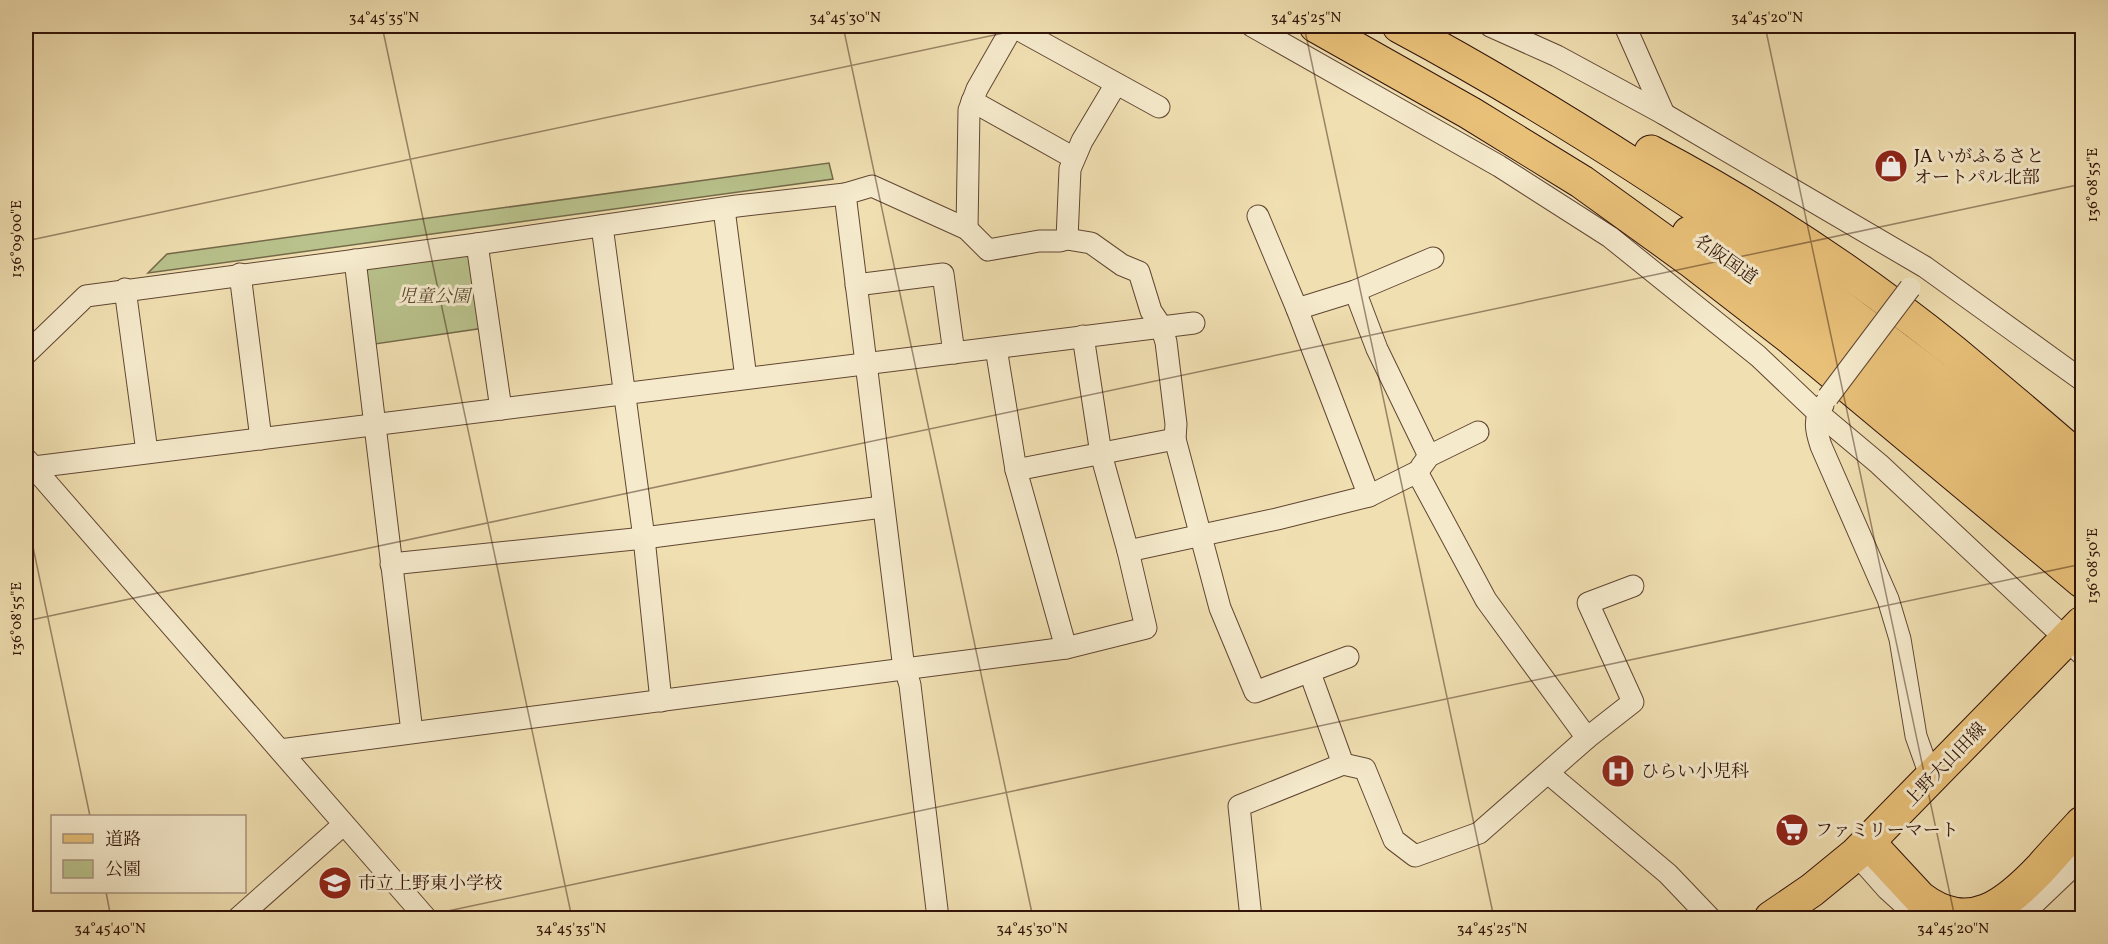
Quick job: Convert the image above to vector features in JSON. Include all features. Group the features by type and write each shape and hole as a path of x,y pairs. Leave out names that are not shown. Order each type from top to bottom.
{"main road":[{"path":"1316,26 1470,113 1582,182 1792,339 2082,581"},
{"name":"名阪国道","path":"1335,26 1432,77 1551,145 1653,208 1752,276 1845,345 1953,431 2082,544"},
{"name":"名阪国道","path":"1399,26 1566,120 1670,187 1764,252 1861,321 1970,406 2082,503"},
{"path":"1450,53 1585,117 1689,172 1784,230 1866,286 1952,351 2082,461"},
{"name":"上野大山田線","path":"1771,918 1812,890 1868,842 2077,638"},
{"path":"1868,842 1909,863 1943,891 1957,896 1969,896 1982,893 2013,875 2063,823 2082,799"},
{"path":"1868,842 1929,904 1947,912 1969,915 1990,911 2011,897 2082,823"}],"street":[{"path":"967,229 969,110 977,88 1013,26 1159,107"},
{"path":"1252,26 1499,166 1610,237 1823,405 1879,464 2077,638"},
{"path":"1490,26 1557,56 1664,114 1924,267 2082,380"},
{"path":"1625,26 1664,114"},
{"path":"1067,238 1070,169 1082,141 1116,84"},
{"path":"972,101 1074,158"},
{"path":"26,354 86,296 845,194 872,186 967,229 988,250 1039,241 1060,241 1067,238 1091,243 1122,265 1139,272 1151,311 1161,326 1166,342 1176,424 1175,439 1199,536 1220,608 1255,692 1348,657"},
{"path":"845,194 882,507 903,661 910,685 938,918"},
{"path":"724,209 746,378"},
{"path":"1258,216 1297,309 1369,496"},
{"path":"602,226 644,538 661,701"},
{"path":"477,244 501,409"},
{"path":"1297,309 1354,291 1433,258"},
{"path":"355,260 367,344 374,425 412,732"},
{"path":"1924,267 1823,405 1816,429 1821,446 1888,599 1900,639 1916,736 1931,778"},
{"path":"240,274 261,439"},
{"path":"856,285 943,274 954,353"},
{"path":"125,289 147,452"},
{"path":"1354,291 1423,464 1486,600 1587,738"},
{"path":"30,462 261,439 1194,323"},
{"path":"280,750 1066,648 1146,628 1128,551 1101,454 1083,336"},
{"path":"996,348 1016,470 1066,648"},
{"path":"1128,551 1277,519 1369,496 1478,432"},
{"path":"1016,470 1175,439"},
{"path":"30,462 426,918"},
{"path":"391,564 644,538 882,507"},
{"path":"1251,918 1239,806 1343,764 1365,769 1394,840 1415,856 1479,833 1587,738 1633,702 1588,603 1633,586"},
{"path":"1310,672 1343,764"},
{"path":"1548,773 1668,874 1710,918"},
{"path":"238,918 344,825"},
{"path":"1868,842 1887,889 1919,918"},
{"path":"2019,918 2082,858"}],"green space":[{"path":"829,163 833,179 148,273 167,254"},
{"name":"児童公園","path":"464,252 472,257 484,328 375,344 365,272 372,266"}],"place":[{"name":"JA いがふるさと オートパル北部","path":"1891,166"},
{"name":"ひらい小児科","path":"1618,771"},
{"name":"ファミリーマート","path":"1792,830"},
{"name":"市立上野東小学校","path":"335,883"}]}
